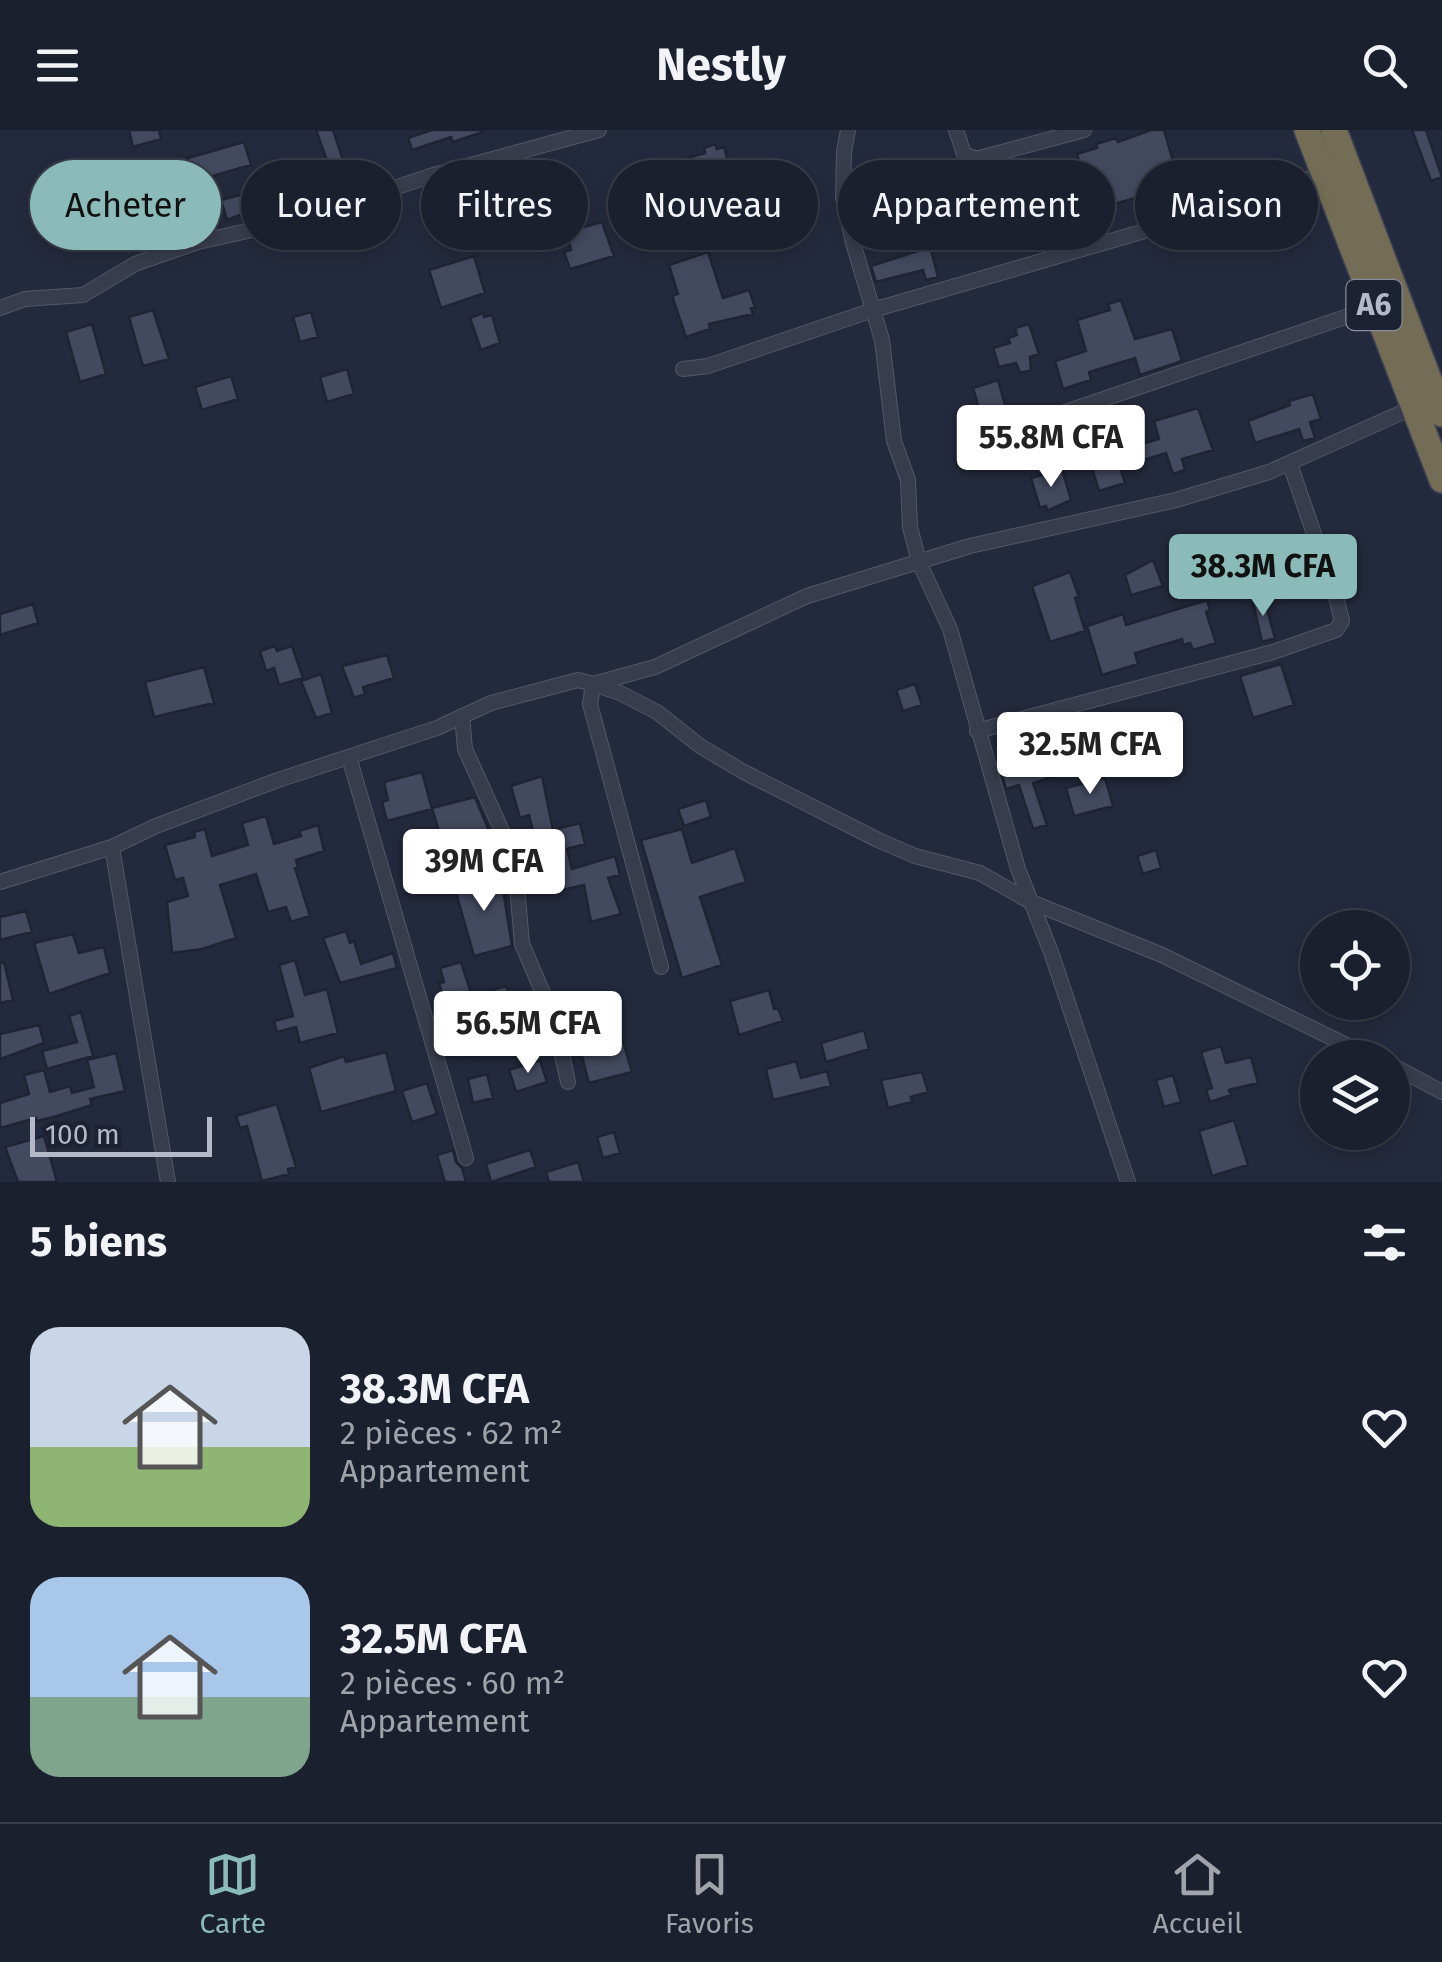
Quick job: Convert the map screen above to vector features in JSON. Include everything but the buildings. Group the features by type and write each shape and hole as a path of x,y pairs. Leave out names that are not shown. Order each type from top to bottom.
{"highway":[{"name":"A6","path":"1307,130 1442,480"},
{"name":"A6","path":"1334,130 1431,362 1442,414"}],"street":[{"path":"0,308 26,299 83,295 135,264 175,249 304,218 430,176 599,130"},
{"path":"848,130 844,198 852,243 882,340 894,441 908,480 910,527 919,562 950,629 1018,869 1051,952 1128,1182"},
{"path":"956,130 964,154 976,159 1084,130"},
{"path":"683,369 708,366 873,310 1272,194 1322,173"},
{"path":"968,445 1375,307"},
{"path":"594,684 656,666 807,596 970,546 1176,500 1290,464 1414,407"},
{"path":"977,731 1273,652 1336,630 1342,621 1337,601 1290,464"},
{"path":"0,882 112,847 156,826 438,728 490,703 578,680 620,692 657,712 700,746 878,840 915,856 980,874 1031,902 1162,954 1337,1040"},
{"path":"594,684 590,704 661,967"},
{"path":"462,716 465,749 506,842 518,886 522,944 554,1019 568,1082"},
{"path":"348,757 466,1158"},
{"path":"112,847 168,1182"},
{"path":"1410,1075 1442,1092"}]}
